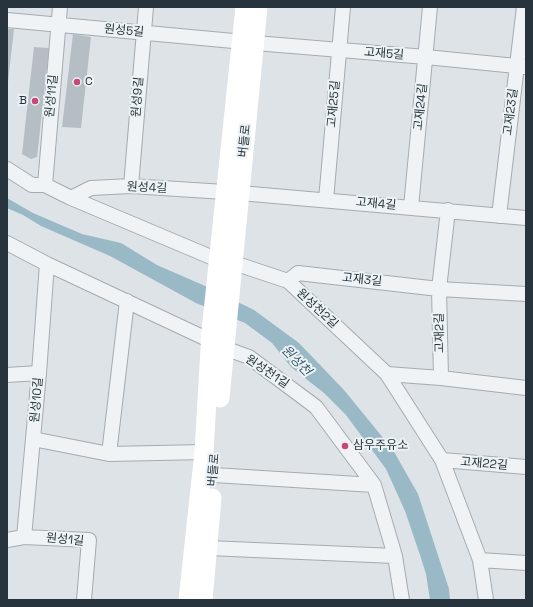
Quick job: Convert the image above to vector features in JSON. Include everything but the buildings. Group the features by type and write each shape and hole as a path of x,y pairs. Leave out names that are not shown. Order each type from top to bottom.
{"street":[{"name":"원성11길","path":"38,185 59,25 60,7"},
{"name":"원성9길","path":"131,186 146,7"},
{"name":"버들로","path":"245,7 248,43"},
{"name":"버들로","path":"188,600 226,266 248,43 258,7"},
{"name":"고재25길","path":"326,200 343,7"},
{"name":"고재24길","path":"411,207 430,7"},
{"name":"고재23길","path":"499,216 521,67 524,7"},
{"name":"원성5길","path":"7,20 248,43"},
{"name":"고재5길","path":"248,43 426,57 521,67"},
{"name":"원성천2길","path":"7,169 38,185 226,266 288,281 387,374 442,460 480,560 486,600"},
{"path":"7,181 38,185"},
{"name":"원성4길","path":"70,198 91,188 131,186 233,193"},
{"name":"고재4길","path":"233,193 448,210 526,218"},
{"path":"439,289 448,210"},
{"name":"원성천1길","path":"7,243 47,264 127,301 218,340 249,357 316,406 374,485 395,556 402,600"},
{"name":"원성10길","path":"24,537 47,264"},
{"name":"고재3길","path":"288,281 298,273 439,289 526,294"},
{"name":"고재2길","path":"439,289 441,378"},
{"path":"109,454 127,301"},
{"name":"버들로","path":"203,600 214,475 218,340"},
{"path":"7,375 39,373"},
{"path":"387,374 441,378 526,388"},
{"name":"버들로","path":"33,439 109,454 204,452"},
{"name":"고재22길","path":"442,460 526,468"},
{"path":"214,475 374,485"},
{"name":"원성1길","path":"7,540 24,537 89,540 84,600"},
{"path":"208,548 395,556"},
{"path":"480,560 526,563"}],"water":[{"name":"원성천","path":"7,198 33,213 82,234 121,243 157,265 254,310 299,343 344,390 393,450 418,494 449,589 450,600 430,600 426,574 421,558 405,511 386,469 346,415 324,393 291,367 272,343 245,323 196,303 110,256 41,226 23,215 7,208"}],"place":[{"name":"C","path":"77,82"},
{"name":"B","path":"35,101"},
{"name":"삼우주유소","path":"345,446"}]}
